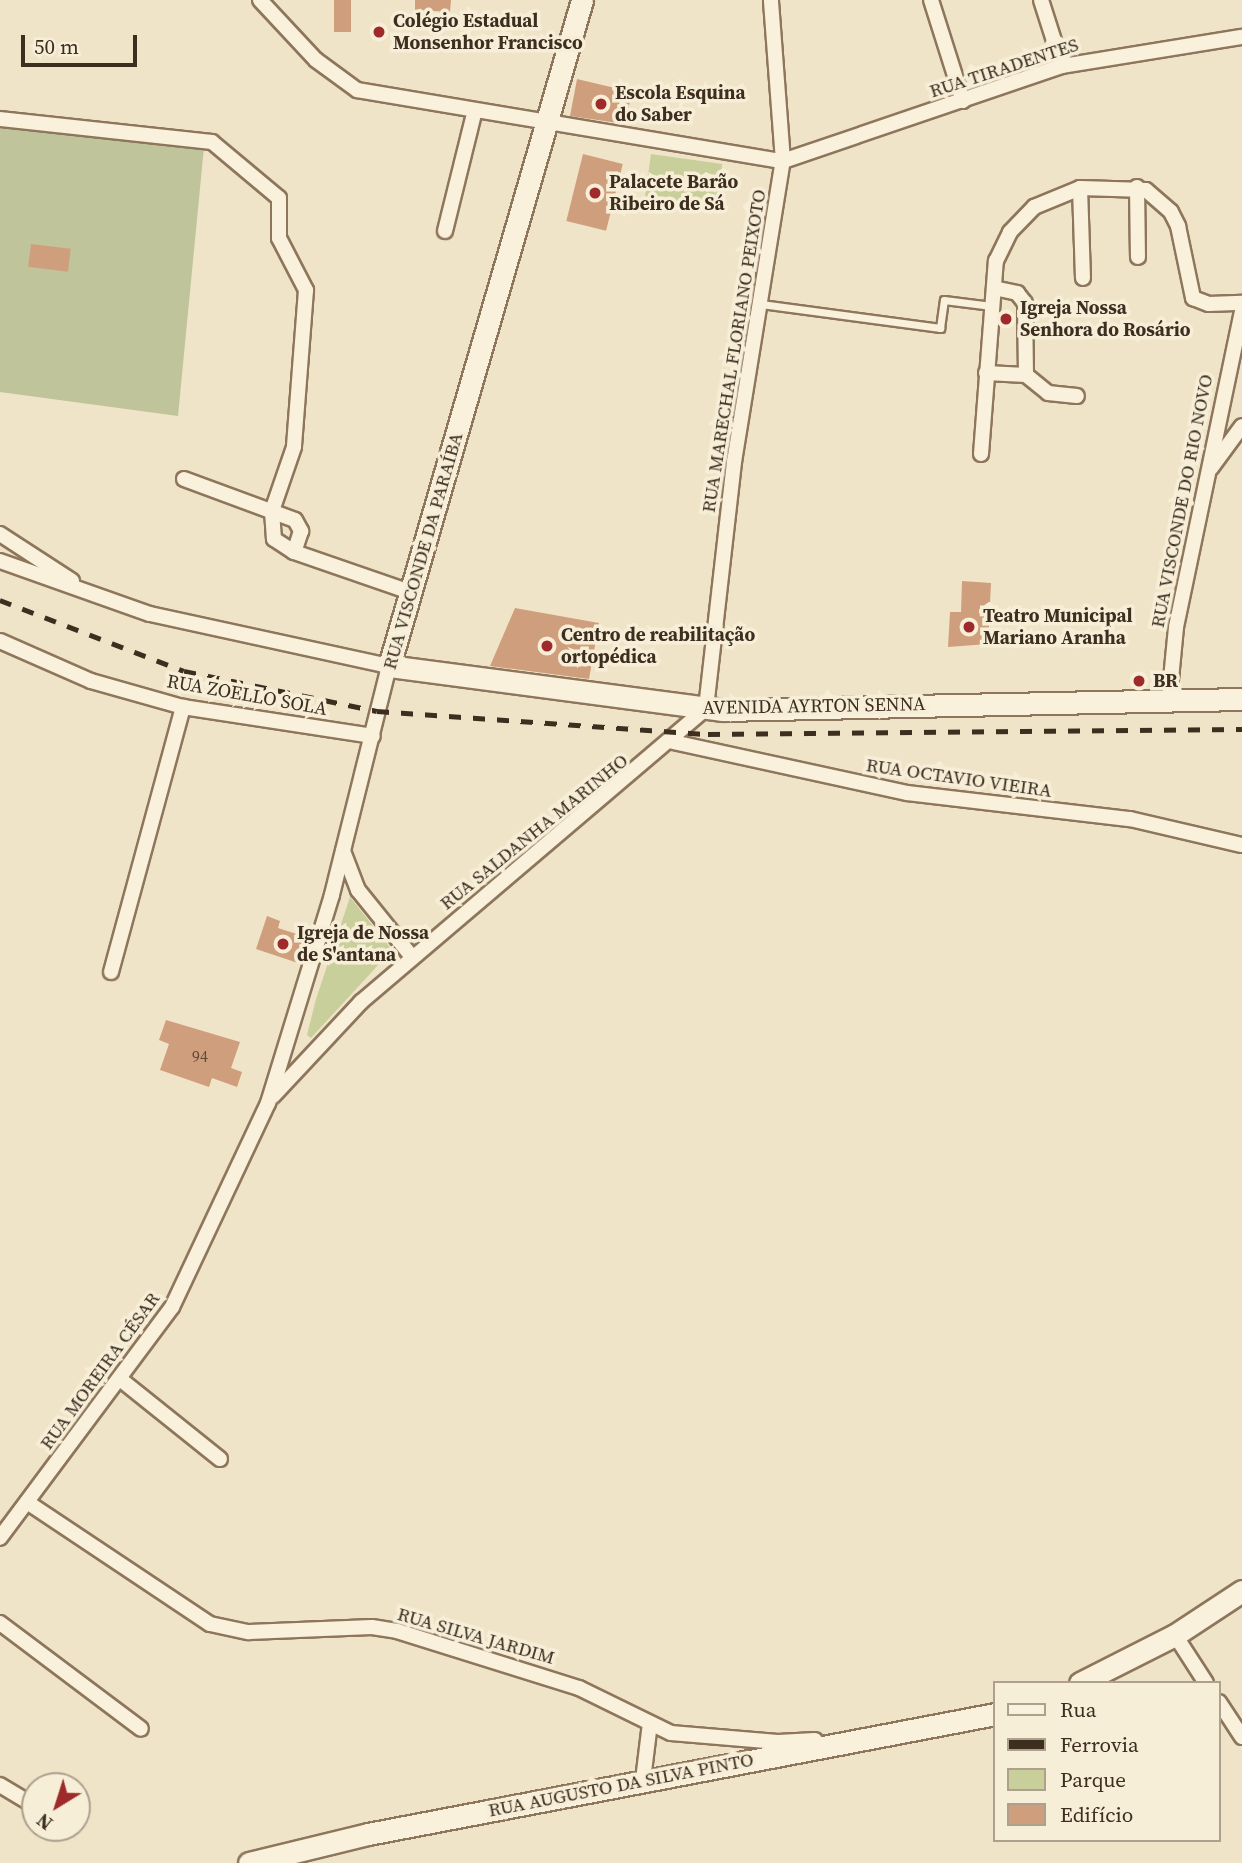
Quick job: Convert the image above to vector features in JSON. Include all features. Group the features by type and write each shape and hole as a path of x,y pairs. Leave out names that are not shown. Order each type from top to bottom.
{"main road":[{"name":"RUA VISCONDE DA PARAÍBA","path":"389,666 548,126 582,0"},
{"name":"AVENIDA AYRTON SENNA","path":"389,666 706,708 1242,699"},
{"path":"1084,1681 1175,1635 1242,1591"},
{"name":"RUA AUGUSTO DA SILVA PINTO","path":"249,1863 643,1780 993,1714"}],"street":[{"path":"260,0 346,85 474,114 783,161"},
{"name":"RUA MARECHAL FLORIANO PEIXOTO","path":"706,708 734,462 783,161 771,0"},
{"path":"931,0 963,101"},
{"path":"1041,0 1062,66"},
{"name":"RUA TIRADENTES","path":"783,161 1062,66 1242,37"},
{"path":"445,231 474,114"},
{"path":"0,119 212,142 279,198 279,238 306,290 294,447 272,511 275,539 294,552 410,592"},
{"path":"1137,187 1138,257"},
{"path":"981,454 996,261 1010,232 1034,208 1080,188 1137,187 1171,212 1193,298 1209,303 1242,303"},
{"path":"1080,188 1083,278"},
{"path":"994,288 1017,293 1025,303 1026,375"},
{"name":"RUA VISCONDE DO RIO NOVO","path":"1169,700 1176,627 1242,310"},
{"path":"986,373 1026,375 1048,393 1077,396"},
{"path":"1210,468 1242,426"},
{"path":"184,479 272,511 299,524 294,552"},
{"path":"0,534 90,593"},
{"path":"0,561 172,619 389,666"},
{"name":"RUA ZOELLO SOLA","path":"0,641 91,681 183,708 373,736"},
{"name":"RUA VISCONDE DA PARAÍBA","path":"268,1103 332,895 389,666"},
{"path":"111,972 183,708"},
{"name":"RUA SALDANHA MARINHO","path":"268,1103 329,1032 412,957 673,742 706,708"},
{"name":"RUA OCTAVIO VIEIRA","path":"673,742 907,793 1130,819 1242,845"},
{"path":"343,850 358,890 412,957"},
{"path":"332,895 358,890"},
{"name":"RUA MOREIRA CÉSAR","path":"0,1538 120,1379 190,1274 268,1103"},
{"path":"120,1379 220,1459"},
{"name":"RUA SILVA JARDIM","path":"27,1502 210,1624 249,1632 372,1627 397,1631 579,1688 671,1732 743,1741 879,1736"},
{"path":"0,1623 141,1730"},
{"path":"1175,1635 1205,1681"},
{"path":"1221,1705 1242,1737"},
{"path":"643,1780 650,1723"},
{"path":"0,1785 21,1798"}],"lane":[{"path":"761,304 940,328 944,300 992,306"}],"green space":[{"path":"0,125 204,147 178,416 0,392"},
{"path":"651,154 722,164 716,207 645,197"},
{"path":"350,897 392,950 311,1038 307,1035 316,999"}],"building":[{"path":"334,0 351,0 351,32 334,32"},
{"path":"415,0 451,0 450,12 415,10"},
{"name":"Escola Esquina do Saber","path":"577,79 632,92 625,124 570,116"},
{"name":"Palacete Barão Ribeiro de Sá","path":"583,154 623,164 606,231 566,221"},
{"path":"31,244 71,249 68,272 28,267"},
{"name":"Teatro Municipal Mariano Aranha","path":"962,581 991,583 988,644 948,647 950,612 961,612"},
{"name":"Centro de reabilitação ortopédica","path":"515,608 599,623 589,679 490,666"},
{"name":"Igreja de Nossa de S'antana","path":"267,916 280,921 278,928 309,938 301,964 256,949"},
{"path":"166,1020 240,1042 231,1068 242,1072 237,1087 212,1078 209,1087 160,1070 169,1044 159,1040"}],"railway":[{"path":"0,600 184,671 377,711 708,734 1242,729"}],"place":[{"name":"Colégio Estadual Monsenhor Francisco","path":"379,32"},
{"name":"Escola Esquina do Saber","path":"601,104"},
{"name":"Palacete Barão Ribeiro de Sá","path":"595,193"},
{"name":"Igreja Nossa Senhora do Rosário","path":"1006,319"},
{"name":"Teatro Municipal Mariano Aranha","path":"969,627"},
{"name":"Centro de reabilitação ortopédica","path":"547,646"},
{"name":"BR","path":"1139,681"},
{"name":"Igreja de Nossa de S'antana","path":"283,944"}]}
